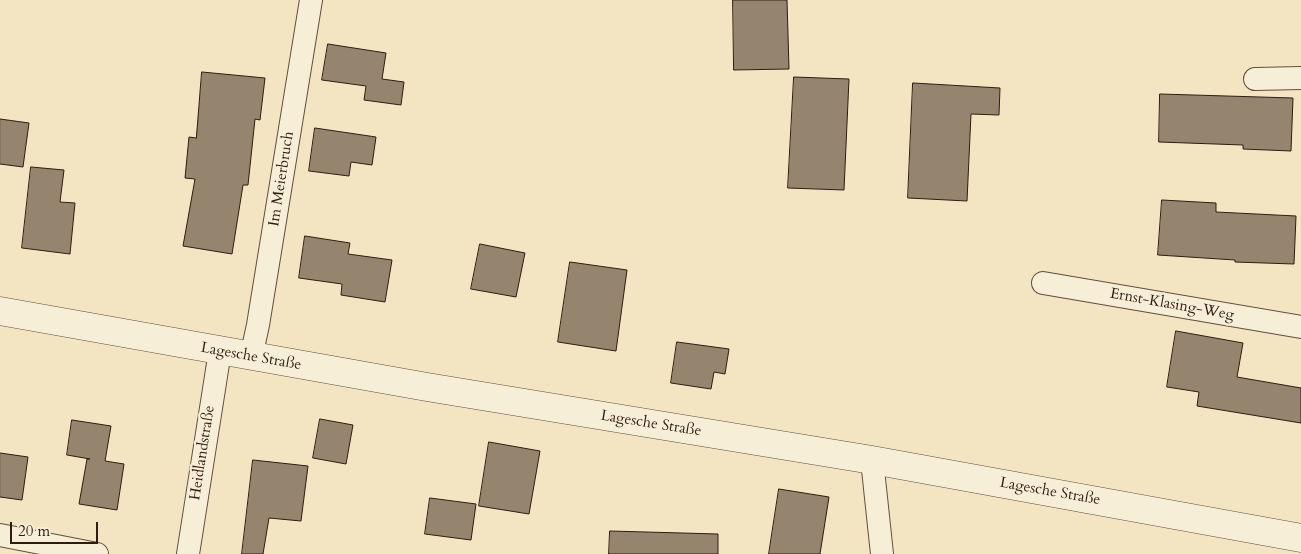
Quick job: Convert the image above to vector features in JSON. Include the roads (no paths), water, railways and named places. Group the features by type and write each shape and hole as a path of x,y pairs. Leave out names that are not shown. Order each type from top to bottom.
{"street":[{"name":"Im Meierbruch","path":"251,357 258,325 311,0"},
{"path":"1255,79 1301,78"},
{"name":"Ernst-Klasing-Weg","path":"1043,283 1301,327"},
{"name":"Lagesche Straße","path":"0,312 251,357 872,460 1301,538"},
{"name":"Heidlandstraße","path":"188,554 220,351"},
{"path":"872,460 882,554"},
{"path":"0,535 97,554"}]}
